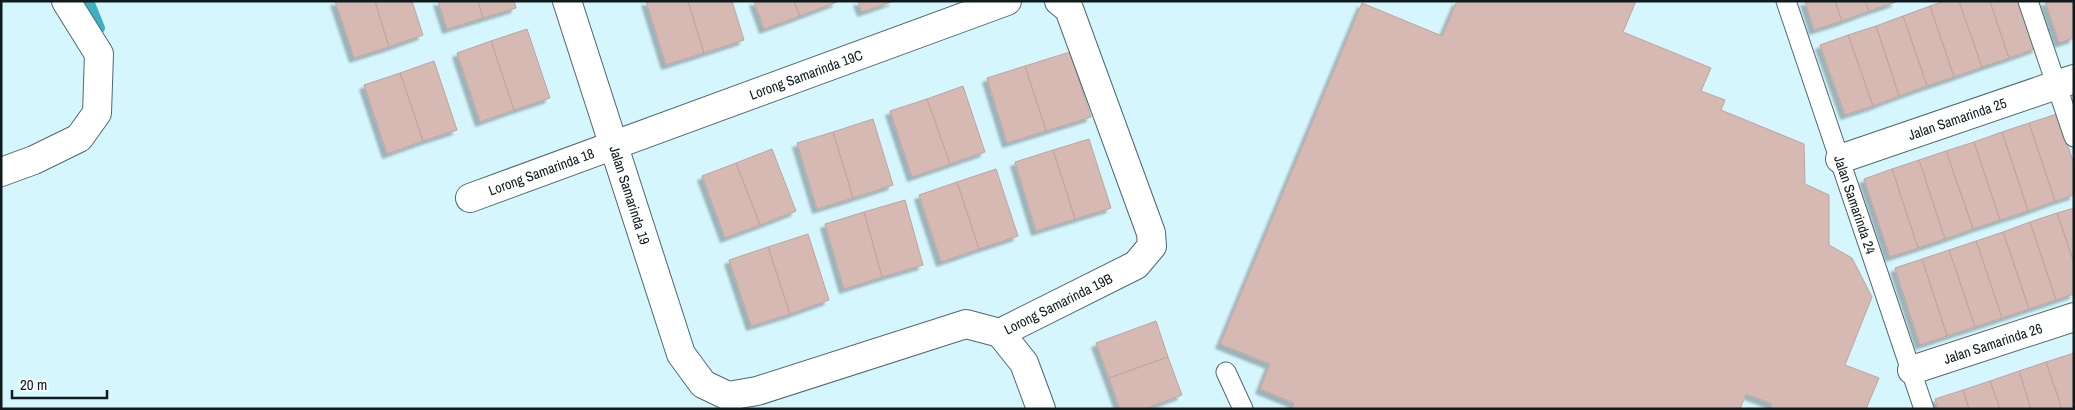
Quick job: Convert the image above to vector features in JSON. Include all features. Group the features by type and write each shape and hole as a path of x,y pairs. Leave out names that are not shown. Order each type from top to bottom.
{"street":[{"path":"1,172 34,160 79,138 97,112 99,54 66,1"},
{"name":"Jalan Samarinda 19","path":"567,1 681,354 703,384"},
{"name":"Lorong Samarinda 19B","path":"703,384 728,396 757,391 966,324 1000,333 1136,265 1152,246 1151,233 1069,9 1059,1"},
{"name":"Lorong Samarinda 19C","path":"614,144 1002,3"},
{"name":"Jalan Samarinda 25","path":"1840,159 2065,82"},
{"name":"Lorong Samarinda 18","path":"470,198 614,144"},
{"name":"Jalan Samarinda 26","path":"1912,370 2074,317"},
{"path":"1000,333 1024,363 1041,409"}],"lane":[{"name":"Jalan Samarinda 24","path":"1786,1 1924,409"},
{"path":"2028,1 2065,82 2074,137"},
{"path":"1226,372 1243,409"}],"building":[{"path":"335,1 375,1 389,47 354,58"},
{"path":"375,1 412,1 423,35 389,47"},
{"path":"438,1 478,1 483,18 447,29"},
{"path":"478,1 514,1 516,8 483,18"},
{"path":"646,1 688,1 704,53 666,65"},
{"path":"688,1 732,1 744,40 704,53"},
{"path":"754,1 794,1 800,16 764,29"},
{"path":"794,1 837,1 837,2 800,16"},
{"path":"858,1 894,1 862,12"},
{"path":"1457,1 1636,1 1623,32 1711,68 1701,91 1725,100 1721,110 1804,144 1805,184 1829,195 1829,245 1852,258 1872,297 1845,365 1879,378 1866,409 1770,409 1772,404 1746,394 1740,409 1292,409 1294,403 1260,389 1270,364 1220,344 1362,3 1442,36"},
{"path":"1805,1 1835,1 1842,21 1814,30"},
{"path":"1835,1 1865,1 1869,11 1842,21"},
{"path":"1865,1 1896,1 1896,2 1869,11"},
{"path":"1945,1 1959,1 1982,67 1954,77 1930,6"},
{"path":"1959,1 1990,1 2009,58 1982,67"},
{"path":"1990,1 2020,1 2037,48 2009,58"},
{"path":"2045,1 2074,1 2074,38 2059,43"},
{"path":"1930,6 1954,77 1927,86 1903,16"},
{"path":"1903,16 1927,86 1899,96 1876,26"},
{"path":"1876,26 1899,96 1873,106 1848,35"},
{"path":"527,29 550,98 514,110 491,41"},
{"path":"1848,35 1873,106 1845,115 1820,45"},
{"path":"491,41 514,110 480,122 457,53"},
{"path":"1070,52 1091,117 1046,131 1025,66"},
{"path":"434,61 457,130 423,141 400,73"},
{"path":"1025,66 1046,131 1007,143 987,78"},
{"path":"400,73 423,141 387,154 364,85"},
{"path":"963,86 985,152 950,164 927,99"},
{"path":"927,99 950,164 912,177 890,111"},
{"path":"2057,114 2074,164 2074,195 2055,201 2029,123"},
{"path":"873,119 893,185 853,198 833,132"},
{"path":"2029,123 2055,201 2028,211 2002,132"},
{"path":"833,132 853,198 817,209 797,143"},
{"path":"2002,132 2028,211 2000,220 1974,142"},
{"path":"1089,139 1111,208 1075,219 1053,150"},
{"path":"1974,142 2000,220 1973,229 1946,151"},
{"path":"772,149 796,211 760,225 736,163"},
{"path":"1053,150 1075,219 1036,231 1015,162"},
{"path":"1946,151 1973,229 1945,239 1919,160"},
{"path":"1919,160 1945,239 1918,248 1892,169"},
{"path":"736,163 760,225 725,238 702,176"},
{"path":"996,169 1018,236 979,249 957,182"},
{"path":"1892,169 1918,248 1890,257 1864,179"},
{"path":"957,182 979,249 941,262 919,195"},
{"path":"905,200 923,265 882,277 864,212"},
{"path":"2074,208 2074,263 2057,213"},
{"path":"864,212 882,277 844,289 825,224"},
{"path":"2057,213 2074,263 2074,294 2056,300 2030,222"},
{"path":"2030,222 2056,300 2029,309 2003,232"},
{"path":"2003,232 2029,309 2002,318 1976,241"},
{"path":"808,234 829,300 790,314 768,247"},
{"path":"1976,241 2002,318 1975,327 1949,250"},
{"path":"768,247 790,314 751,326 729,260"},
{"path":"1949,250 1975,327 1947,336 1922,259"},
{"path":"1922,259 1947,336 1920,345 1895,268"},
{"path":"1156,321 1168,357 1109,378 1096,343"},
{"path":"2074,353 2074,409 2062,409 2046,362"},
{"path":"1168,357 1182,395 1145,409 1120,409 1109,378"},
{"path":"2046,362 2062,409 2031,409 2019,371"},
{"path":"2019,371 2031,409 2000,409 1990,381"},
{"path":"1990,381 2000,409 1969,409 1963,390"},
{"path":"1963,390 1969,409 1938,409 1935,399"}],"waterway":[{"path":"89,1 100,28"}]}
